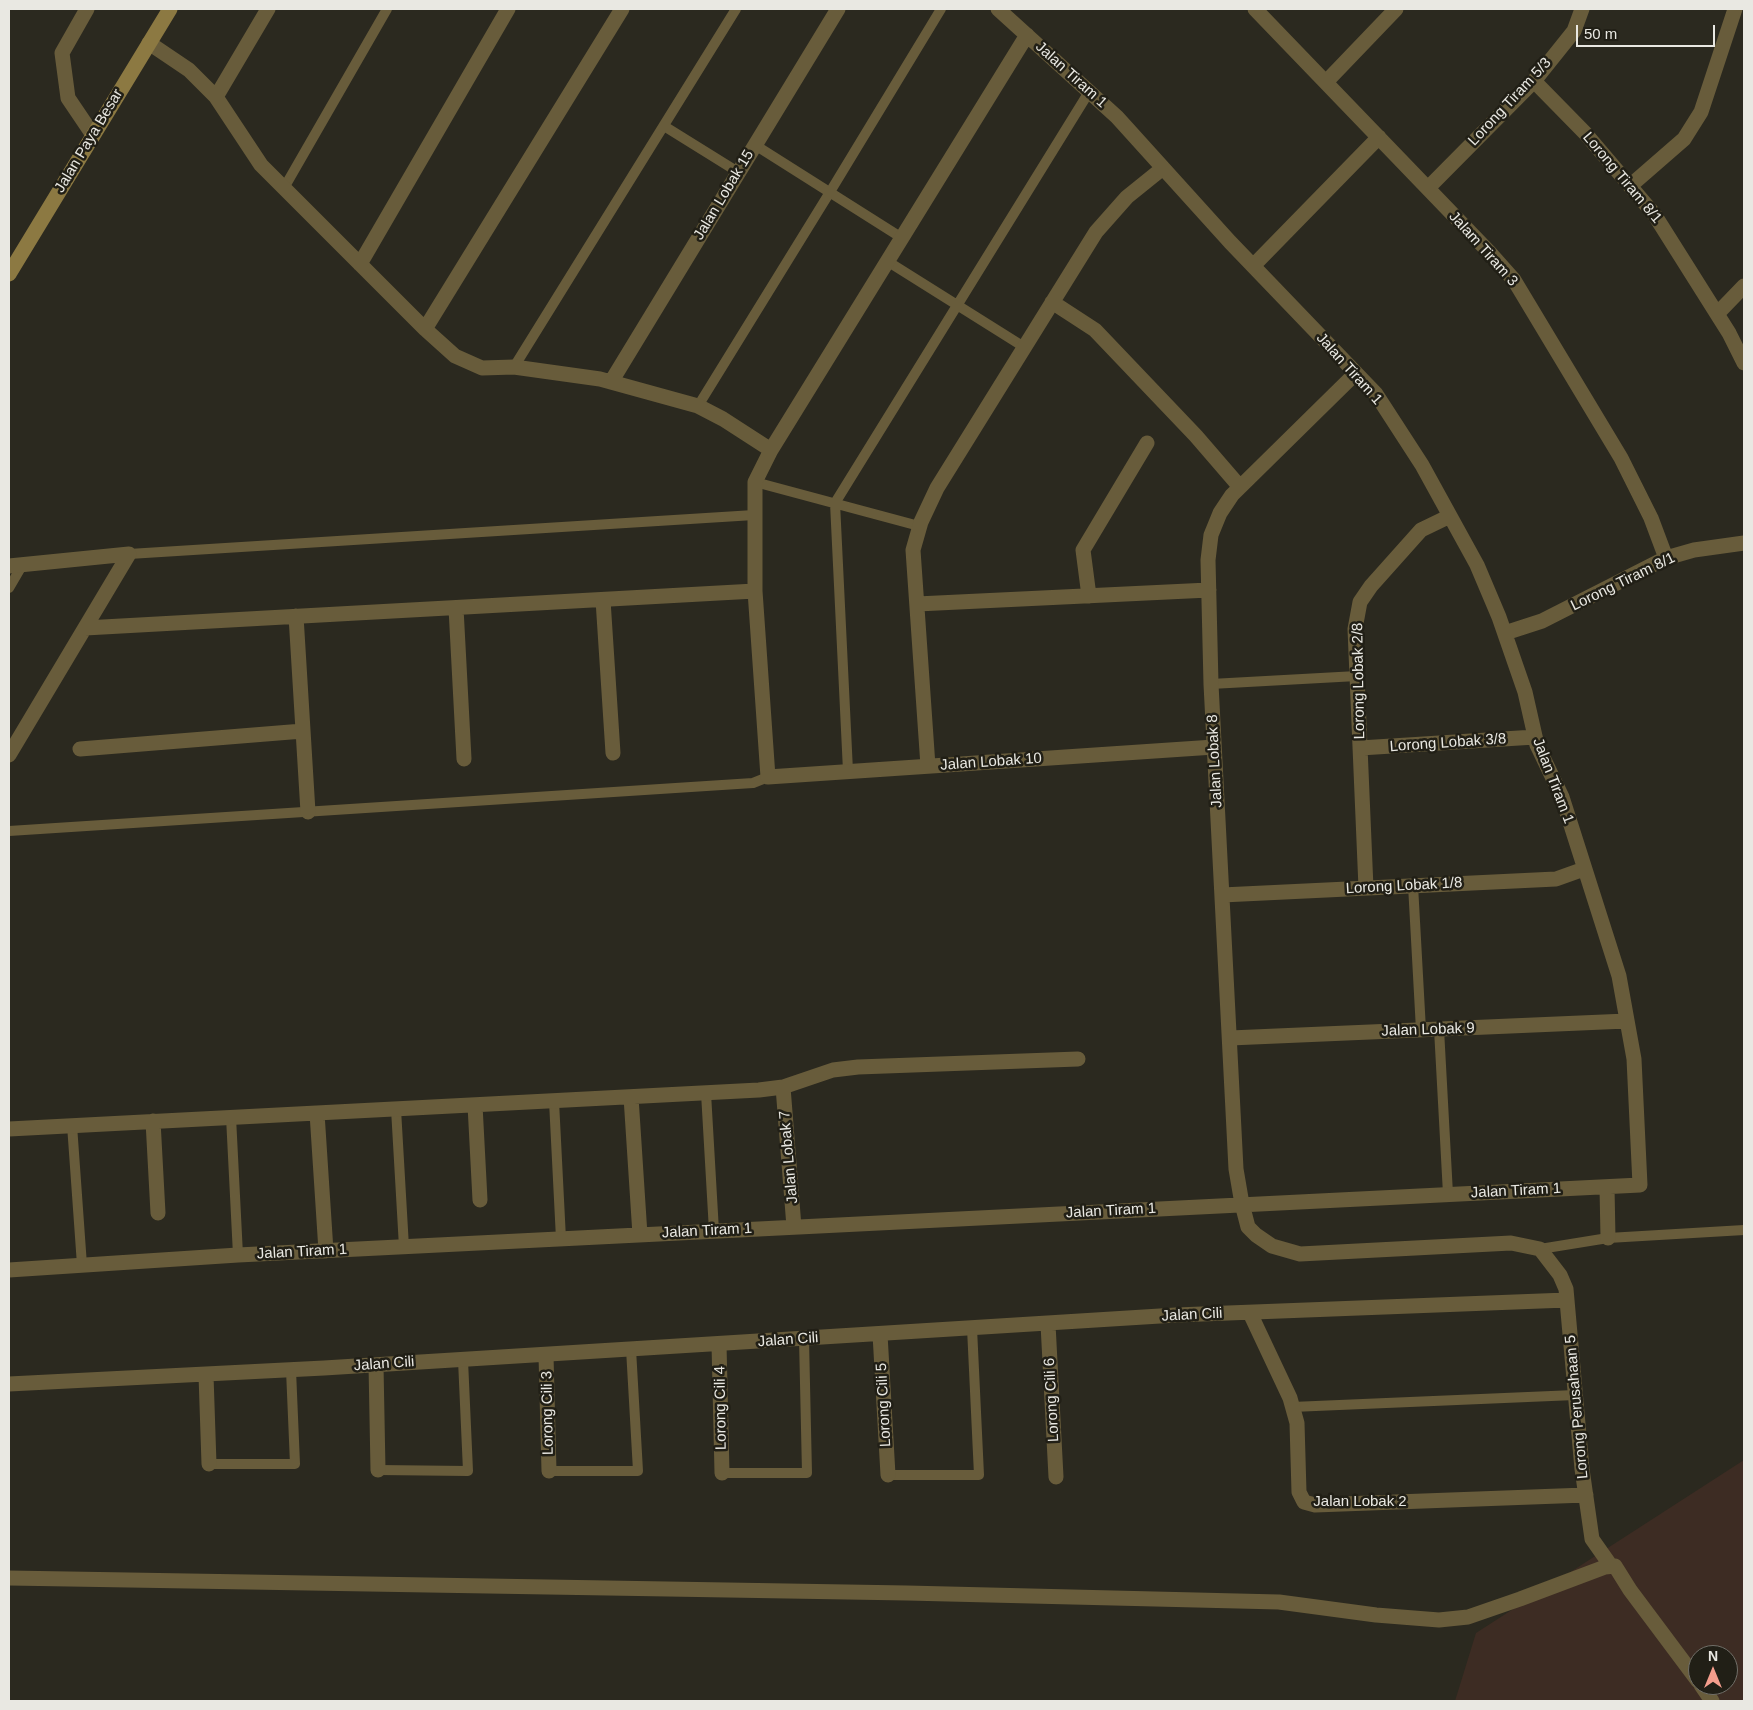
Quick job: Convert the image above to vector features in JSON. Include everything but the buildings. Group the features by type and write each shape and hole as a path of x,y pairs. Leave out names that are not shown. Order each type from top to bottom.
{"street":[{"path":"87,9 62,53 68,98 93,135"},
{"name":"Jalan Paya Besar","path":"9,274 170,9"},
{"path":"216,98 268,9"},
{"path":"360,264 506,9"},
{"path":"425,329 622,9"},
{"name":"Jalan Lobak 15","path":"611,382 838,9"},
{"name":"Jalan Tiram 1","path":"9,1270 326,1250 1640,1185 1634,1059 1619,976 1562,797 1537,745 1525,692 1505,633 1477,565 1422,465 1376,394 1253,266 1118,117 998,9"},
{"name":"Jalam Tiram 3","path":"1255,9 1514,280 1621,458 1651,518 1666,558"},
{"path":"1326,82 1396,9"},
{"name":"Lorong Tiram 5/3","path":"1428,188 1534,81 1574,31 1582,9"},
{"path":"1630,186 1684,139 1701,112 1735,9"},
{"path":"768,777 755,591 755,482 771,450 1027,35"},
{"path":"149,43 189,70 216,98 261,165 425,329 455,356 482,368 514,367 611,382 698,406 723,419 771,450"},
{"name":"Lorong Tiram 8/1","path":"1534,81 1585,133 1654,214 1717,314 1744,363"},
{"path":"1253,266 1379,137"},
{"path":"928,766 913,550 919,526 937,488 1096,232 1127,197 1163,168"},
{"path":"1717,314 1744,286"},
{"path":"1052,302 1095,330 1196,436 1240,487"},
{"name":"Jalan Lobak 8","path":"1242,1204 1236,1169 1211,684 1208,560 1211,535 1220,513 1232,495 1356,373"},
{"path":"1089,596 1083,550 1147,443"},
{"name":"Lorong Lobak 2/8","path":"1366,888 1355,629 1360,602 1371,586 1420,530 1450,516"},
{"name":"Lorong Tiram 8/1","path":"1505,633 1542,621 1666,558 1694,550 1744,543"},
{"path":"16,565 129,554"},
{"path":"9,755 129,554"},
{"path":"917,604 1209,590"},
{"path":"85,628 755,591"},
{"path":"603,600 613,753"},
{"path":"456,608 464,759"},
{"path":"296,616 308,812"},
{"path":"80,749 303,730"},
{"name":"Lorong Lobak 3/8","path":"1360,748 1535,737"},
{"name":"Jalan Lobak 10","path":"768,777 1214,746"},
{"name":"Lorong Lobak 1/8","path":"1222,895 1556,879 1584,869"},
{"name":"Jalan Lobak 9","path":"1230,1038 1627,1021"},
{"path":"9,1129 759,1090 783,1087 834,1070 850,1068 1078,1059"},
{"name":"Jalan Lobak 7","path":"783,1087 794,1227"},
{"path":"631,1096 640,1235"},
{"path":"475,1105 480,1200"},
{"path":"317,1113 326,1250"},
{"path":"153,1121 158,1213"},
{"path":"1608,1187 1608,1238"},
{"path":"1242,1204 1248,1226 1256,1236 1272,1246 1300,1254 1511,1243 1540,1249"},
{"name":"Lorong Perusahaan 5","path":"1540,1249 1560,1275 1566,1289 1575,1395 1592,1539 1688,1668"},
{"name":"Jalan Cili","path":"9,1384 463,1360 1176,1315 1567,1300"},
{"name":"Jalan Lobak 2","path":"1250,1313 1290,1398 1297,1423 1299,1492 1304,1502 1315,1505 1586,1496"},
{"name":"Lorong Cili 6","path":"1048,1324 1056,1477"},
{"name":"Lorong Cili 5","path":"880,1334 888,1476"},
{"name":"Lorong Cili 4","path":"719,1344 722,1473"},
{"name":"Lorong Cili 3","path":"546,1355 549,1472"},
{"path":"376,1365 378,1470"},
{"path":"206,1375 210,1464"},
{"path":"9,1578 897,1592 1280,1602 1376,1615 1439,1620 1468,1616 1520,1599 1605,1567 1614,1566"}],"lane":[{"path":"284,188 387,9"},
{"path":"514,367 736,9"},
{"path":"698,406 941,9"},
{"path":"848,771 835,503 1089,92"},
{"path":"664,126 738,172"},
{"path":"755,145 902,238"},
{"path":"887,261 1024,347"},
{"path":"755,482 919,526"},
{"path":"129,554 754,515"},
{"path":"9,588 16,565"},
{"path":"1211,684 1357,676"},
{"path":"9,831 753,783 768,777"},
{"path":"1413,885 1421,1030"},
{"path":"1439,1029 1448,1194"},
{"path":"706,1093 714,1231"},
{"path":"554,1100 561,1239"},
{"path":"396,1109 404,1247"},
{"path":"231,1117 238,1255"},
{"path":"72,1125 82,1265"},
{"path":"1540,1249 1608,1238 1744,1230"},
{"path":"888,1476 979,1475 972,1328"},
{"path":"722,1473 807,1473 804,1339"},
{"path":"549,1472 638,1470 632,1350"},
{"path":"378,1470 468,1471 463,1360"},
{"path":"210,1464 295,1464 291,1370"},
{"path":"1292,1407 1575,1395"}],"shaded area":[{"path":"1744,1460 1744,1701 1455,1701 1476,1633"}]}
